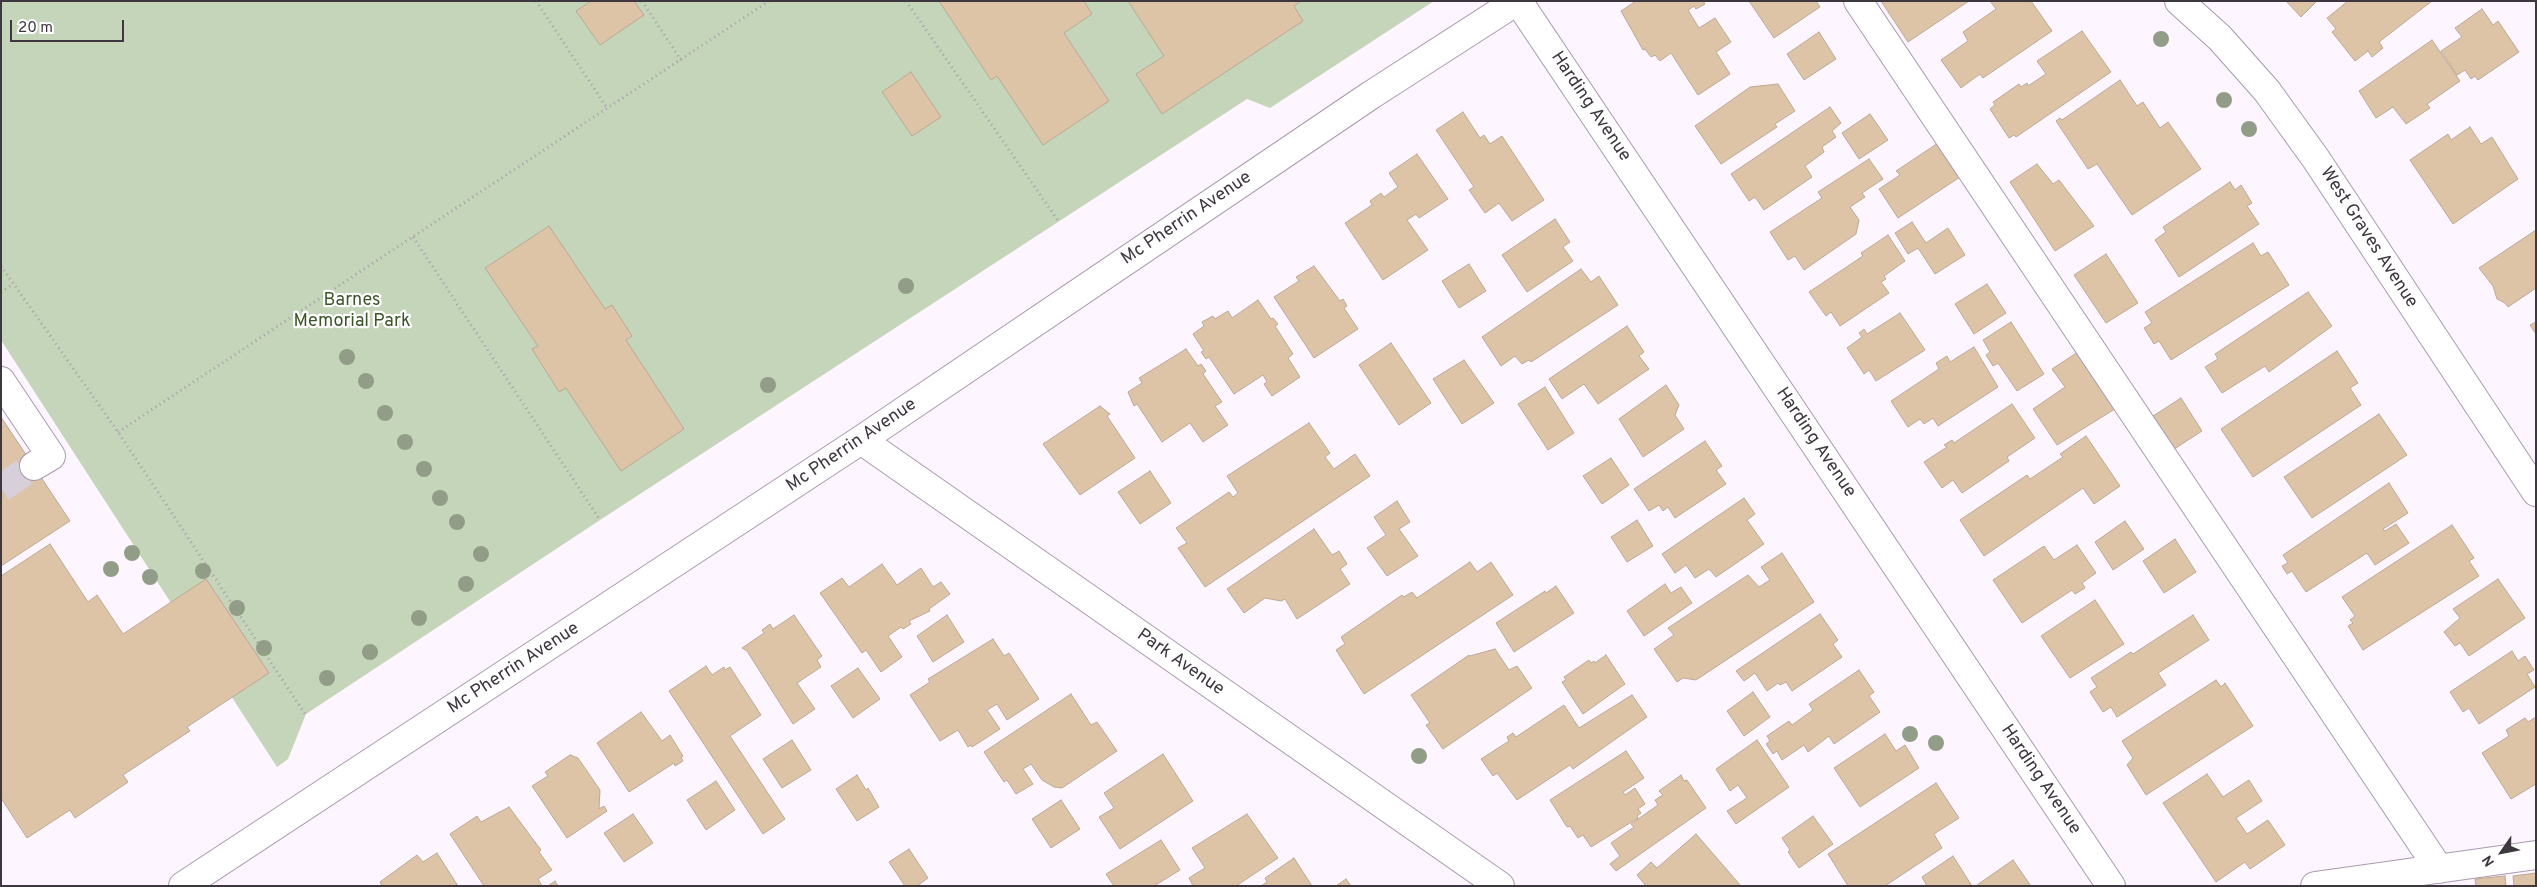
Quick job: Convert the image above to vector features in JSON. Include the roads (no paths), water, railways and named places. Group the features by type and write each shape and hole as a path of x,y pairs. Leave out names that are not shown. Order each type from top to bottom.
{"street":[{"name":"Mc Pherrin Avenue","path":"183,886 861,440 1371,95 1518,1"},
{"name":"Harding Avenue","path":"1518,1 2111,886"},
{"path":"1858,1 2439,869"},
{"name":"West Graves Avenue","path":"2179,1 2220,38 2267,90 2316,159 2536,492"},
{"path":"1,380 51,456 34,466"},
{"name":"Park Avenue","path":"861,440 1500,886"},
{"path":"2315,886 2536,855"}],"tunnel":[{"path":"1,488 34,466"}],"park label":[{"name":"Barnes Memorial Park","path":"352,311"}]}
